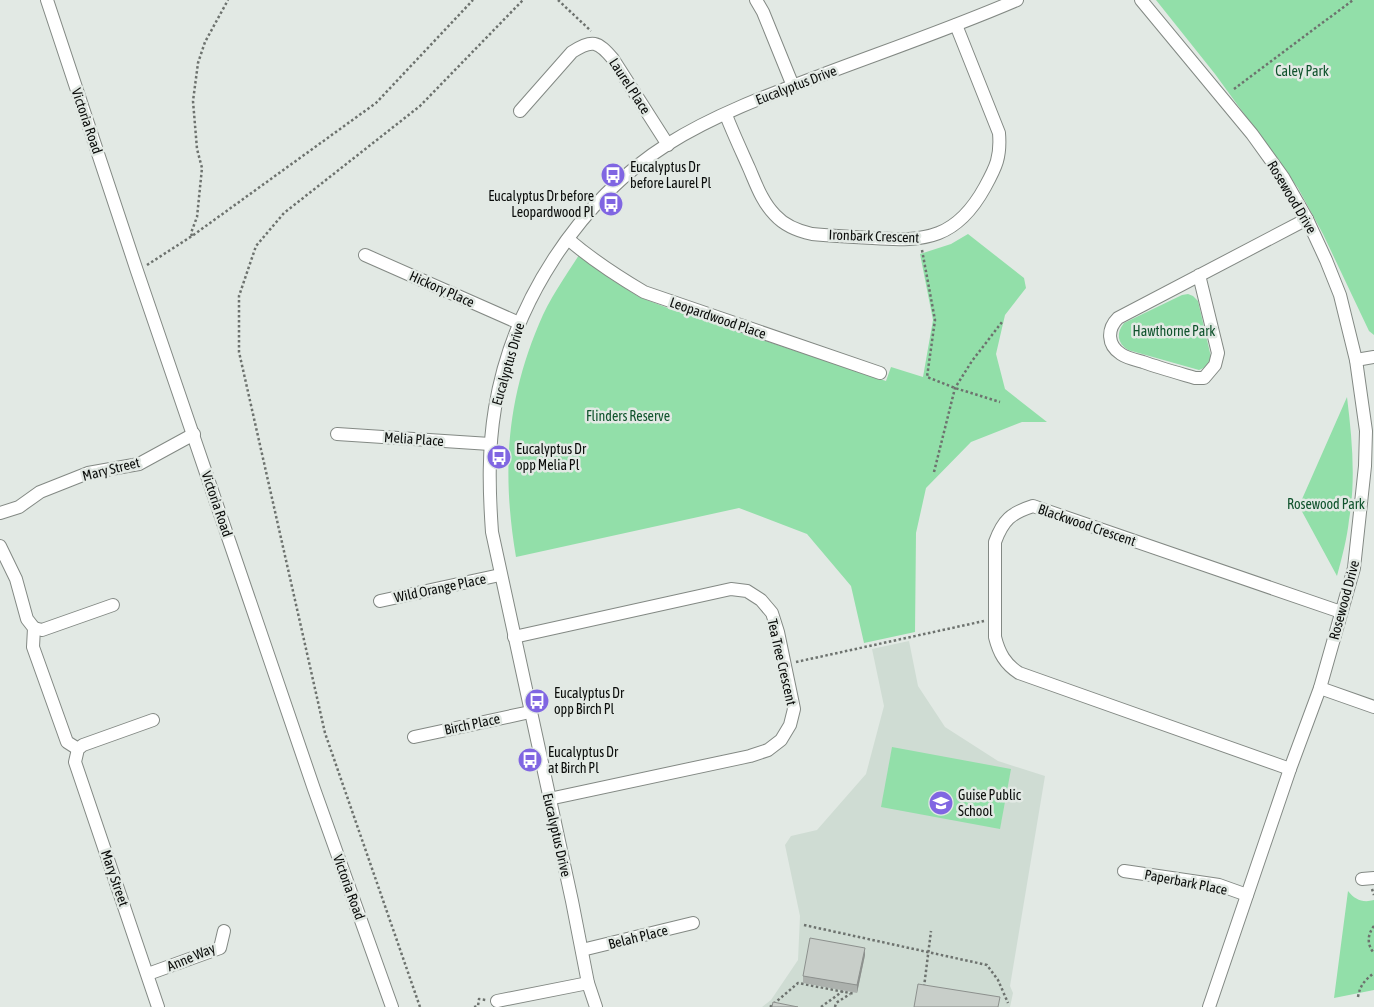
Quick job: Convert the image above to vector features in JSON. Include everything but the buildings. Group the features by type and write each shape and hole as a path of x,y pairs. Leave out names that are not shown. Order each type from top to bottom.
{"street":[{"name":"Victoria Road","path":"47,0 137,271 311,779 392,1007"},
{"path":"756,0 763,12 793,86"},
{"name":"Eucalyptus Drive","path":"596,1007 588,983 492,532 488,486 490,444 501,380 520,323 538,284 568,238 592,209 643,162 668,145 726,115 793,86 1017,0"},
{"name":"Rosewood Drive","path":"1141,0 1252,134 1283,177 1307,219 1340,295 1356,360 1366,431 1365,466 1354,568 1320,688 1290,769 1209,1007"},
{"name":"Ironbark Crescent","path":"726,115 760,193 775,215 798,231 812,234 898,240 918,239 941,233 959,221 980,196 997,163 1000,149 999,133 956,25"},
{"path":"520,110 572,52 583,45 593,42"},
{"name":"Laurel Place","path":"593,42 602,46 613,59 668,145"},
{"path":"1199,275 1218,353 1215,365 1204,378 1195,378 1136,360 1121,355 1116,350 1111,344 1110,337 1113,323 1118,318 1199,275 1307,219"},
{"name":"Leopardwood Place","path":"568,238 618,276 644,292 880,373"},
{"name":"Hickory Place","path":"365,255 520,323"},
{"path":"1356,360 1374,357"},
{"name":"Mary Street","path":"0,513 19,507 40,492 88,473 139,464 194,434"},
{"name":"Melia Place","path":"337,434 490,444"},
{"name":"Blackwood Crescent","path":"1290,769 1019,673 1008,666 999,651 995,638 995,542 1000,528 1008,518 1019,511 1033,506 1341,612"},
{"path":"0,546 16,579 27,619 34,628 42,630 114,605"},
{"name":"Wild Orange Place","path":"380,601 500,575"},
{"name":"Tea Tree Crescent","path":"514,637 731,589 747,591 761,600 772,614 778,632 794,709 790,726 781,740 768,750 750,756 549,800"},
{"path":"34,628 33,648 67,742 81,747 153,720"},
{"path":"1320,688 1374,707"},
{"name":"Birch Place","path":"414,737 530,712"},
{"name":"Mary Street","path":"81,747 75,762 158,1007"},
{"name":"Paperbark Place","path":"1124,871 1219,885 1247,895"},
{"name":"Belah Place","path":"582,950 693,923"},
{"name":"Anne Way","path":"148,974 220,948 224,930"},
{"path":"497,1001 588,983"}],"path":[{"path":"192,236 191,233 197,217 202,168 193,101 198,63 205,42 228,0"},
{"path":"137,271 192,236 376,103 473,0"},
{"path":"420,1007 325,732 239,352 239,296 256,246 284,213 420,106 523,0"},
{"path":"558,0 591,31 593,42"},
{"path":"1234,89 1353,0"},
{"path":"918,239 922,250 935,320 927,377 1000,402"},
{"path":"934,472 955,388 972,361 1002,322"},
{"path":"1312,507 1350,509"},
{"path":"784,665 995,619"},
{"path":"804,925 987,965 998,980 1008,1003"},
{"path":"1374,926 1368,937 1369,944 1374,953"},
{"path":"924,990 930,931"},
{"path":"1358,997 1364,980 1374,973"},
{"path":"770,1007 798,983 854,993 836,1003 835,1007"},
{"path":"822,1007 843,991"}],"shaded area":[{"name":"Guise Public School","path":"909,641 918,686 945,727 998,761 1045,776 1010,986 1013,993 1010,1007 762,1007 771,1000 798,960 800,916 785,845 791,836 817,830 866,774 884,706 872,649"}],"green space":[{"name":"Caley Park","path":"1156,0 1374,0 1374,335 1369,331 1323,234 1298,188 1215,74"},
{"name":"Flinders Reserve","path":"968,234 1024,278 1026,288 1005,315 996,354 1005,389 1047,422 1022,422 971,442 926,488 916,533 915,632 864,643 851,586 807,534 739,508 516,557 509,497 508,467 514,410 528,353 539,324 552,297 579,255 609,278 639,297 886,381 891,367 923,377 933,320 920,254 951,244"},
{"name":"Hawthorne Park","path":"1188,294 1198,301 1211,357 1206,367 1199,370 1128,350 1124,347 1120,341 1119,334 1124,323 1182,295"},
{"name":"Rosewood Park","path":"1347,397 1353,474 1347,534 1337,576 1299,506"},
{"path":"892,747 1011,769 1000,829 881,807"},
{"path":"1348,891 1353,897 1360,900 1374,900 1374,990 1334,998"}],"place":[{"name":"Eucalyptus Dr before Laurel Pl","path":"613,175"},
{"name":"Eucalyptus Dr before Leopardwood Pl","path":"611,204"},
{"name":"Eucalyptus Dr opp Melia Pl","path":"499,457"},
{"name":"Eucalyptus Dr opp Birch Pl","path":"537,701"},
{"name":"Eucalyptus Dr at Birch Pl","path":"530,760"},
{"name":"Guise Public School","path":"941,803"}]}
